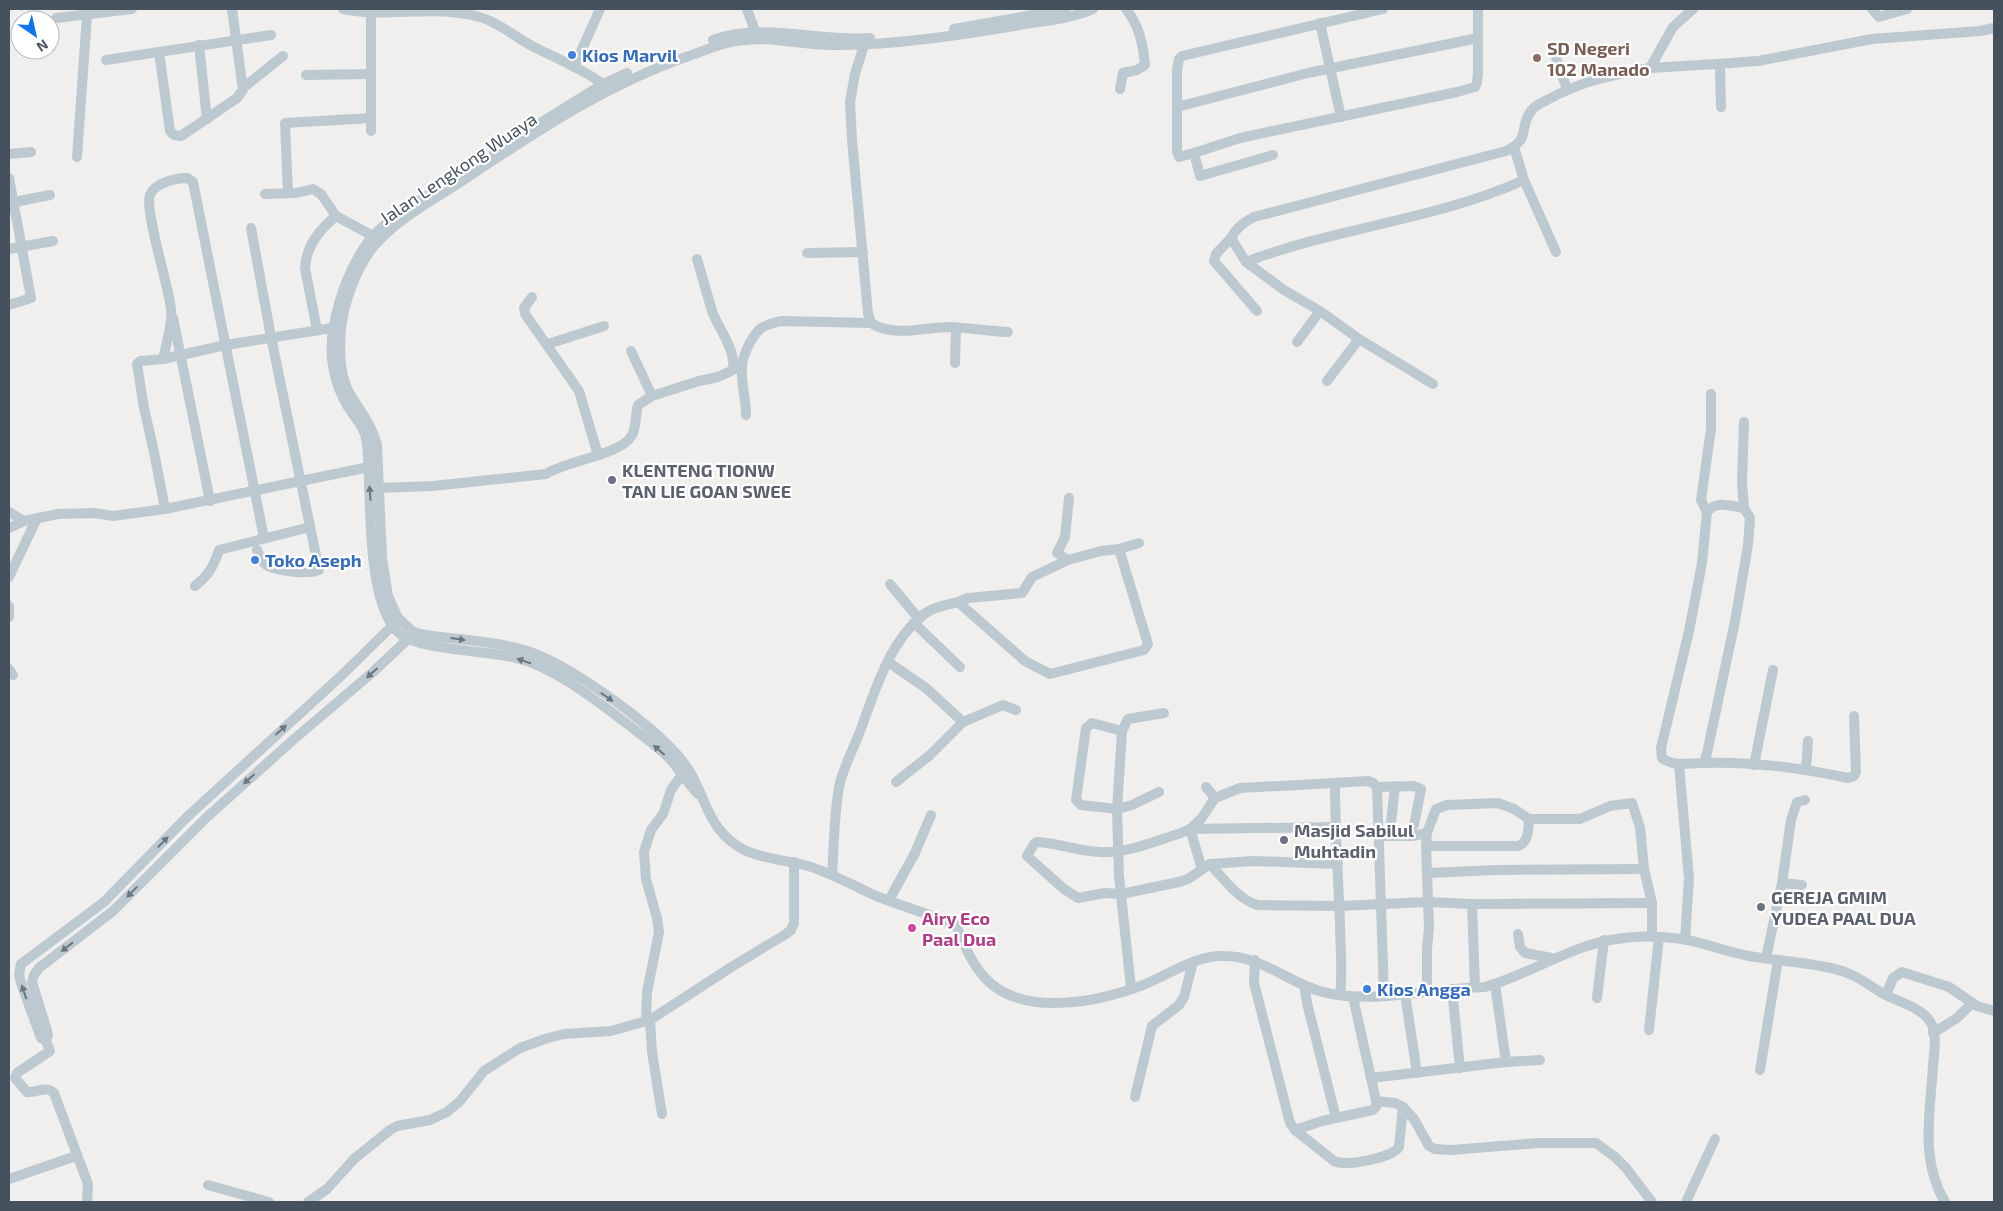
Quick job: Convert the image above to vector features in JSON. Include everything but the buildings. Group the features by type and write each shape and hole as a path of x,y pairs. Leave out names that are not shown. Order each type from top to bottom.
{"street":[{"path":"60,18 132,9"},
{"path":"232,9 243,88"},
{"path":"343,9 371,11 462,11 494,23 525,43 574,67 606,87"},
{"path":"574,67 600,9"},
{"path":"747,9 754,32"},
{"name":"Jalan Lengkong Wuaya","path":"703,799 693,776 684,763 655,732 599,703 568,682 520,658 408,640 392,626 380,600 377,581 366,433 338,388 335,377 332,351 350,275 361,253 374,236 397,216 420,200 606,87 644,66 730,35 754,32 866,38 971,27 1066,9"},
{"name":"Jalan Lengkong Wuaya","path":"703,799 681,776 669,759 630,720 592,686 547,658 504,645 420,634 404,625 392,608 382,558 377,445 372,428 348,390 342,373 337,327 356,277 373,248 383,237 414,213 606,87 674,61 734,41 756,39 834,46 864,44 975,33 1056,19 1093,9"},
{"path":"1120,89 1123,72 1136,70 1145,65 1136,24 1126,9"},
{"path":"1383,9 1182,56 1179,59 1177,70 1177,152 1179,158 1240,138 1458,92 1475,86 1478,72 1478,9"},
{"path":"1650,68 1673,28 1693,9"},
{"path":"1872,9 1879,17 1908,9"},
{"path":"371,11 371,131"},
{"path":"77,157 87,15"},
{"path":"1320,23 1341,117"},
{"path":"1257,311 1214,261 1216,254 1231,238 1238,227 1254,217 1478,160 1514,147 1523,138 1528,117 1534,107 1567,89 1594,78 1650,68 1758,61 1872,39 1980,31 1994,28"},
{"path":"106,60 271,35"},
{"path":"1177,107 1331,68 1478,38"},
{"path":"864,44 853,82 850,102 859,226 868,313 871,323"},
{"path":"199,45 207,119"},
{"path":"159,52 171,133 181,136 237,98 243,88 283,56"},
{"path":"1556,58 1567,89"},
{"path":"1717,64 1720,68 1721,107"},
{"path":"306,75 370,74"},
{"path":"288,193 285,123 371,118"},
{"path":"1514,147 1524,180 1556,252"},
{"path":"9,154 31,152"},
{"path":"1194,153 1200,176 1273,156"},
{"path":"9,178 11,203 23,247 32,298 9,304"},
{"path":"210,500 153,226 149,197 152,190 164,183 187,178 193,182 264,538"},
{"path":"1246,262 1271,252 1336,233 1464,204 1524,180"},
{"path":"265,194 314,189 321,194 336,216 374,236"},
{"path":"11,203 50,195"},
{"path":"317,330 305,268 305,258 309,247 324,226 336,216"},
{"path":"251,228 300,482 318,562 318,572 305,573 270,567 264,564 257,550"},
{"path":"1231,238 1246,262 1284,290 1320,311 1359,339 1434,384"},
{"path":"9,249 53,241"},
{"path":"807,252 863,252"},
{"path":"379,488 433,486 546,474 562,465 606,453 626,443 636,426 638,405 652,396 718,377 733,370 733,358 713,313 698,259"},
{"path":"532,297 524,308 525,314 548,344 579,391 598,455"},
{"path":"163,359 172,311"},
{"path":"1297,342 1320,311"},
{"path":"746,415 746,396 742,367 750,344 759,330 768,324 781,321 871,323 882,330 896,331 956,328 1008,332"},
{"path":"548,344 604,326"},
{"path":"165,509 144,408 137,366 140,361 163,359 226,345 337,327"},
{"path":"955,362 956,328"},
{"path":"1327,381 1359,339"},
{"path":"630,352 652,396"},
{"path":"1711,394 1711,429 1701,500 1707,512 1702,563 1689,631 1661,748 1662,758 1668,762 1679,764 1704,763 1806,769 1848,778 1854,776 1856,772 1854,716"},
{"path":"1704,763 1742,586 1750,518 1744,508 1742,482 1744,422"},
{"path":"9,528 24,521 58,514 94,513 113,516 165,509 369,467"},
{"path":"1068,560 1056,553 1061,547 1066,532 1069,498"},
{"path":"1707,512 1712,506 1720,504 1744,508"},
{"path":"9,512 24,521"},
{"path":"9,577 37,518"},
{"path":"195,586 206,578 215,564 219,550 310,527"},
{"path":"832,874 836,805 843,772 888,662 916,621 935,608 968,598 1022,593 1032,577 1068,560 1139,543"},
{"path":"958,602 1026,661 1050,674 1144,650 1148,644 1119,549"},
{"path":"890,584 916,621 960,667"},
{"path":"9,606 9,617"},
{"path":"87,1202 88,1184 54,1093 52,1090 46,1089 27,1092 15,1078 17,1073 49,1053 50,1049 46,1041 41,1038 18,975 19,968 28,958 104,902 192,812 341,676 392,626"},
{"path":"46,1041 48,1035 32,982 34,974 113,910 207,817 374,672 408,640"},
{"path":"888,662 926,688 963,722"},
{"path":"1754,765 1773,670"},
{"path":"896,782 930,755 963,722 1003,705 1016,710"},
{"path":"1131,988 1121,894 1116,809 1122,731 1128,719 1164,713"},
{"path":"1122,731 1092,723 1086,728 1076,798 1081,805 1116,809 1132,805 1159,792"},
{"path":"1806,769 1808,741"},
{"path":"1679,764 1688,879 1685,940"},
{"path":"662,1114 648,1021 647,992 659,932 646,878 644,852 651,830 663,814 671,790 681,776"},
{"path":"1190,829 1201,819 1215,798 1240,788 1368,781 1373,783 1377,787 1384,995"},
{"path":"1335,784 1335,827 1342,981 1340,995"},
{"path":"1391,823 1395,786"},
{"path":"1377,787 1414,786 1421,789 1414,825"},
{"path":"1206,787 1215,798"},
{"path":"703,799 716,826 737,846 753,853 794,862 832,874 889,900 956,925 974,965 986,979 1006,994 1025,1001 1056,1003 1101,998 1141,986 1193,962 1211,956 1237,956 1255,960 1318,991 1352,997 1406,994 1495,984 1594,942 1656,937 1685,940 1766,958 1836,969 1864,980 1886,995 1920,1012 1929,1020 1934,1042 1928,1132 1930,1165 1936,1187 1945,1202"},
{"path":"1766,958 1782,883 1791,820 1797,802 1805,800"},
{"path":"1427,991 1429,927 1426,846 1427,833 1433,814 1439,807 1498,803 1514,809 1529,819 1580,819 1610,806 1632,803 1640,827 1644,869 1652,904 1656,937 1649,1030"},
{"path":"889,900 915,853 931,815"},
{"path":"1426,846 1518,846 1526,840 1529,819"},
{"path":"1335,827 1190,829 1118,852 1098,852 1037,842 1027,856 1073,896 1078,898 1104,894 1121,894 1178,882 1188,879 1206,867 1254,861 1338,864"},
{"path":"1190,829 1206,867 1250,903 1257,905 1339,906 1427,902 1472,904 1652,904"},
{"path":"1379,836 1412,836 1427,833"},
{"path":"308,1202 327,1189 354,1159 390,1130 397,1126 430,1120 447,1112 460,1101 484,1071 520,1048 556,1036 611,1031 648,1021 791,930 794,923 794,862"},
{"path":"1427,873 1496,870 1644,869"},
{"path":"1782,883 1802,885"},
{"path":"104,902 113,910"},
{"path":"1472,904 1475,987"},
{"path":"1518,934 1520,948 1525,953 1553,958"},
{"path":"1597,998 1604,940"},
{"path":"1255,960 1254,983 1290,1123 1295,1130 1339,1164 1352,1163 1396,1151 1399,1146 1403,1107"},
{"path":"1760,1070 1778,960"},
{"path":"1135,1097 1152,1026 1179,1005 1184,997 1193,962"},
{"path":"1886,995 1893,978 1902,972 1949,987 1972,1003 1984,1009 1994,1010"},
{"path":"1495,984 1506,1062"},
{"path":"1304,985 1306,1003 1336,1118"},
{"path":"1452,989 1460,1068"},
{"path":"1406,994 1417,1072"},
{"path":"1295,1130 1373,1110 1377,1105 1352,997"},
{"path":"1933,1033 1957,1018 1972,1003"},
{"path":"1371,1078 1506,1062 1540,1060"},
{"path":"1376,1101 1395,1103 1403,1107 1414,1119 1429,1146 1435,1149 1451,1150 1538,1143 1596,1143 1626,1168 1652,1202"},
{"path":"1686,1202 1715,1140"},
{"path":"9,1179 76,1156"},
{"path":"208,1185 269,1202"}],"place":[{"name":"Kios Marvil","path":"572,55"},
{"name":"SD Negeri 102 Manado","path":"1537,58"},
{"name":"KLENTENG TIONW TAN LIE GOAN SWEE","path":"612,480"},
{"name":"Toko Aseph","path":"255,560"},
{"name":"Masjid Sabilul Muhtadin","path":"1284,840"},
{"name":"GEREJA GMIM YUDEA PAAL DUA","path":"1761,907"},
{"name":"Airy Eco Paal Dua","path":"912,928"},
{"name":"Kios Angga","path":"1367,989"}]}
